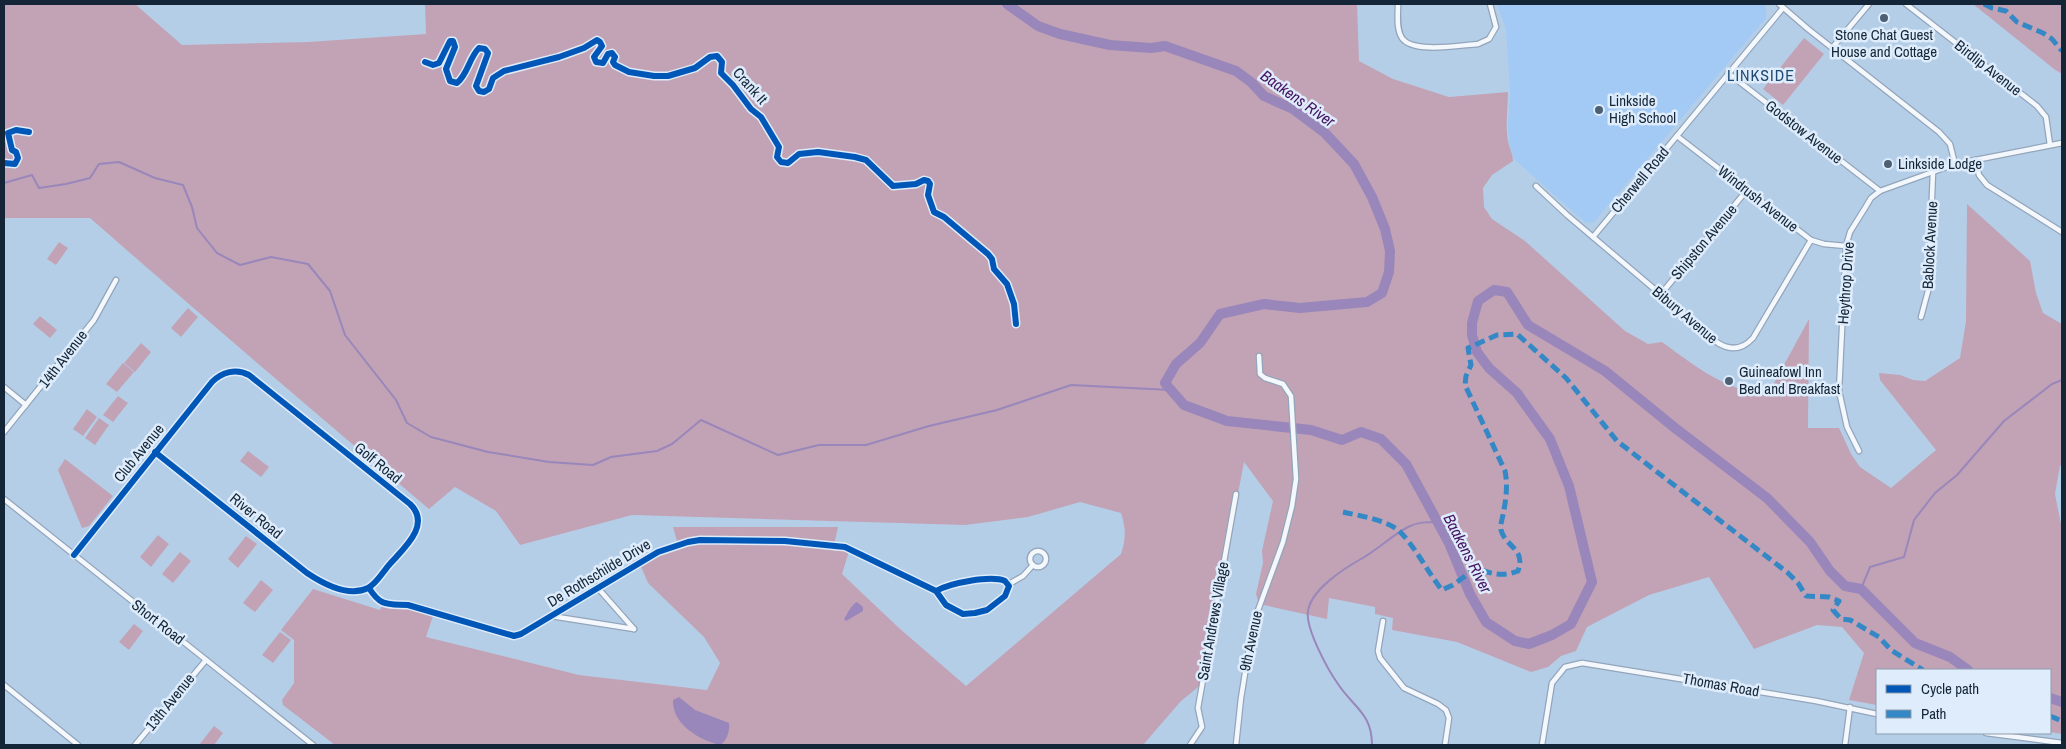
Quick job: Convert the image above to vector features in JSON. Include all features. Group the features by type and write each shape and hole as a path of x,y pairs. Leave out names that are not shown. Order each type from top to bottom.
{"street":[{"path":"1398,4 1399,26 1403,39 1410,45 1423,47 1478,44 1486,41 1496,27 1495,16 1490,4"},
{"path":"1832,48 1869,4"},
{"name":"Birdlip Avenue","path":"1906,4 2037,106 2046,117 2050,145"},
{"path":"1781,6 1946,138 1950,144 1954,164"},
{"name":"Cherwell Road","path":"1593,237 1781,6"},
{"name":"Godstow Avenue","path":"1728,73 1880,191"},
{"name":"Windrush Avenue","path":"1677,136 1811,240 1824,244 1846,246"},
{"name":"Heythrop Drive","path":"1859,451 1847,427 1840,391 1846,246 1850,232 1871,198 1880,191 1954,164 2062,143"},
{"path":"1975,160 1980,175 1987,185 2062,232"},
{"name":"Bablock Avenue","path":"1921,317 1928,291 1933,172"},
{"name":"Bibury Avenue","path":"1536,186 1718,343 1728,348 1743,347 1756,333 1811,240"},
{"name":"Shipston Avenue","path":"1661,294 1747,190"},
{"name":"14th Avenue","path":"4,432 94,320 116,280"},
{"name":"9th Avenue","path":"1236,745 1240,698 1252,624 1283,542 1296,486 1292,400 1289,391 1283,384 1262,377 1258,369 1259,356"},
{"name":"Golf Road","path":"228,372 239,371 249,375 414,508 418,517 416,532 369,588"},
{"name":"Club Avenue","path":"74,555 212,382 221,374 228,372"},
{"path":"4,387 26,405"},
{"name":"River Road","path":"156,452 306,572 328,585 346,590 369,588"},
{"name":"Saint Andrews Village","path":"1190,745 1202,727 1198,708 1236,494"},
{"name":"Short Road","path":"4,499 313,745"},
{"name":"De Rothschilde Drive","path":"369,588 377,600 385,604 408,605 512,636 521,634 639,562 673,546 700,540 785,540 845,547 936,591 943,602 953,610 963,614 975,614 997,604 1007,592 1008,584 1023,576 1033,565"},
{"path":"936,591 947,585 989,580 1003,580 1008,584"},
{"name":"De Rothschilde Drive","path":"550,616 634,629 597,587"},
{"path":"1383,621 1378,651 1381,661 1404,688 1438,704 1447,712 1449,718 1445,745"},
{"name":"13th Avenue","path":"135,745 206,660"},
{"name":"Thomas Road","path":"1542,745 1552,683 1565,667 1582,663 1850,707 1876,714"},
{"path":"4,686 78,745"},
{"path":"1845,745 1850,707"},
{"path":"1994,734 2062,743"}],"shaded area":[{"path":"4,4 135,4 182,45 308,42 426,34 425,4 1357,4 1359,61 1393,79 1449,97 1508,92 1507,135 1513,161 1492,175 1483,188 1484,207 1492,219 1525,241 1625,331 1648,344 1662,342 1711,376 1723,382 1767,396 1809,319 1808,428 1839,428 1851,454 1860,467 1891,488 1936,450 1880,380 1879,373 1900,375 1913,380 1925,381 1960,358 1966,321 1967,204 2030,261 2036,293 2043,313 2062,324 2062,463 2055,494 2062,529 2062,734 2051,732 2051,669 1876,669 1876,705 1849,700 1864,653 1842,627 1817,625 1754,649 1709,577 1649,595 1587,627 1576,651 1561,656 1548,667 1531,672 1457,642 1392,630 1393,618 1375,614 1375,607 1329,598 1327,619 1259,604 1256,594 1263,563 1262,551 1273,501 1244,462 1202,684 1181,701 1143,745 335,745 283,705 282,700 294,683 294,640 281,630 313,589 380,610 383,603 404,605 434,613 426,637 579,675 707,690 720,663 704,637 648,583 639,562 678,545 673,527 838,527 834,545 850,548 842,574 899,628 966,686 1121,554 1125,534 1123,518 1121,513 1080,502 1028,517 965,525 632,515 520,545 496,511 455,487 429,509 90,218 4,218"},
{"name":"Linkside High School","path":"1497,4 1763,4 1766,8 1766,18 1594,222 1586,223 1514,159 1509,143 1508,127 1510,90 1506,29"},
{"path":"1973,4 2062,4 2062,74 2054,69"},
{"path":"1804,38 1824,54 1783,105 1763,89"},
{"path":"59,242 68,248 56,265 47,259"},
{"path":"188,308 198,317 181,337 171,328"},
{"path":"40,316 57,330 50,338 33,324"},
{"path":"141,343 151,352 135,372 124,363"},
{"path":"123,363 134,372 117,392 106,384"},
{"path":"118,396 128,403 113,422 103,415"},
{"path":"87,409 97,417 83,436 73,429"},
{"path":"99,418 109,425 95,445 85,438"},
{"path":"248,451 269,467 261,477 240,461"},
{"path":"65,459 113,496 89,526 82,528 58,470"},
{"path":"158,535 169,544 151,567 140,557"},
{"path":"246,536 257,544 238,568 228,559"},
{"path":"180,552 191,561 173,583 162,574"},
{"path":"261,580 273,590 255,612 243,603"},
{"path":"857,602 863,607 863,611 846,621 844,619 851,607"},
{"path":"134,624 143,631 129,650 119,642"},
{"path":"280,632 291,640 273,663 262,655"},
{"path":"679,697 695,710 729,723 728,735 720,745 696,735 682,723 674,709 673,700"},
{"path":"214,726 223,733 214,745 199,745"}],"waterway":[{"name":"Baakens River","path":"1007,4 1038,26 1060,34 1110,45 1151,48 1165,46 1236,71 1251,82 1264,96 1293,109 1325,133 1354,164 1372,197 1385,229 1390,251 1389,272 1382,293 1367,302 1300,308 1264,304 1220,314 1200,343 1176,364 1165,383 1184,405 1227,421 1311,430 1342,440 1361,432 1381,439 1406,464 1449,543 1470,594 1486,622 1515,641 1529,644 1552,635 1571,624 1592,582 1569,486 1550,439 1517,393 1489,368 1477,352 1472,335 1472,323 1478,301 1494,290 1507,292 1528,325 1605,371 1675,428 1767,498 1810,542 1830,571 1845,586 1861,589 1915,643 1950,657 1967,669"},
{"path":"4,183 32,175 39,188 66,184 90,178 99,164 119,162 155,178 183,185 192,207 197,228 217,253 240,265 271,257 308,264 330,291 345,335 396,400 407,423 431,437 488,452 549,462 593,465 611,457 657,451 672,444 701,420 778,455 819,445 866,445 929,426 997,410 1071,385 1171,390"},
{"path":"1861,589 1870,567 1904,557 1914,520 1935,493 1957,475 2004,421 2052,384 2062,380"},
{"path":"1372,745 1369,725 1361,711 1338,684 1318,649 1308,618 1310,603 1329,581 1411,525 1437,522"},
{"name":"Baakens River","path":"2051,698 2062,702"}],"marked path":[{"path":"1984,4 2006,11 2017,22 2043,33 2052,39 2062,51"},
{"path":"1343,512 1378,521 1398,530 1442,590 1453,585 1476,568 1497,574 1518,571 1519,557 1503,536 1501,530 1506,493 1505,471 1465,385 1466,376 1471,365 1468,348 1497,335 1517,334 1566,378 1617,441 1788,573 1798,583 1806,596 1829,597 1839,601 1833,610 1841,619 1850,620 1879,637 1891,650 1921,669"},
{"path":"2051,716 2062,721"}],"cycle path":[{"name":"Crank It","path":"425,62 433,65 439,63 450,41 453,41 455,47 446,69 450,81 457,83 464,75 479,48 485,49 488,53 476,86 479,91 484,92 489,89 493,78 504,71 559,57 584,48 597,40 602,46 594,57 596,62 603,63 608,54 612,53 615,57 613,62 615,65 629,72 654,76 668,76 695,68 710,57 717,56 722,62 721,73 733,85 751,109 761,117 779,147 777,157 781,162 788,163 799,154 818,152 866,160 893,186 916,184 924,180 928,181 930,184 928,195 934,212 944,217 992,259 994,269 1007,284 1014,304 1016,324"},
{"path":"4,163 15,164 18,158 16,152 12,150 8,133 16,130 29,132"},
{"path":"74,555 212,382 229,372 249,375 410,504 416,512 417,528 408,544 371,586 360,591 336,588 307,573 155,452"},
{"path":"369,588 377,599 385,603 408,605 514,636 521,634 658,552 700,540 785,541 845,547 936,591 946,605 963,614 987,610 1005,596 1009,586 1005,581 999,579 981,579 960,583 936,591"}],"place":[{"name":"Stone Chat Guest House and Cottage","path":"1884,18"},
{"name":"Linkside High School","path":"1599,110"},
{"name":"Linkside Lodge","path":"1888,164"},
{"name":"Guineafowl Inn Bed and Breakfast","path":"1729,381"}],"district":[{"name":"LINKSIDE","path":"1761,75"}]}
